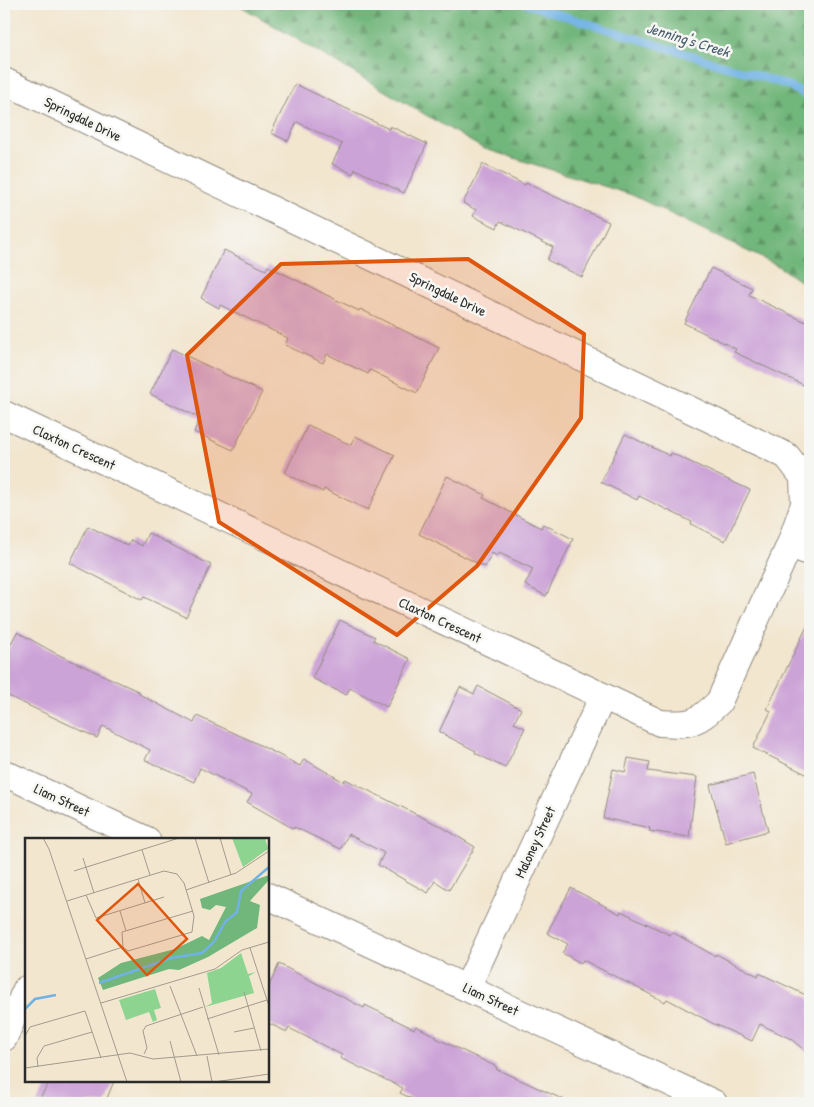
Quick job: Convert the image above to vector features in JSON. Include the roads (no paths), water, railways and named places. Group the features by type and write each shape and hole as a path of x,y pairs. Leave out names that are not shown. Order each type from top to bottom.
{"street":[{"name":"Springdale Drive","path":"4,81 787,456 803,477 804,504 800,548"},
{"name":"Claxton Crescent","path":"4,414 660,723 685,724 704,716 719,702 800,548"},
{"name":"Maloney Street","path":"467,988 603,696"},
{"name":"Liam Street","path":"4,773 99,829 138,838"},
{"name":"Liam Street","path":"269,896 714,1103"},
{"path":"4,1038 25,991"}],"waterway":[{"name":"Jenning's Creek","path":"526,4 787,85 810,98"}]}
